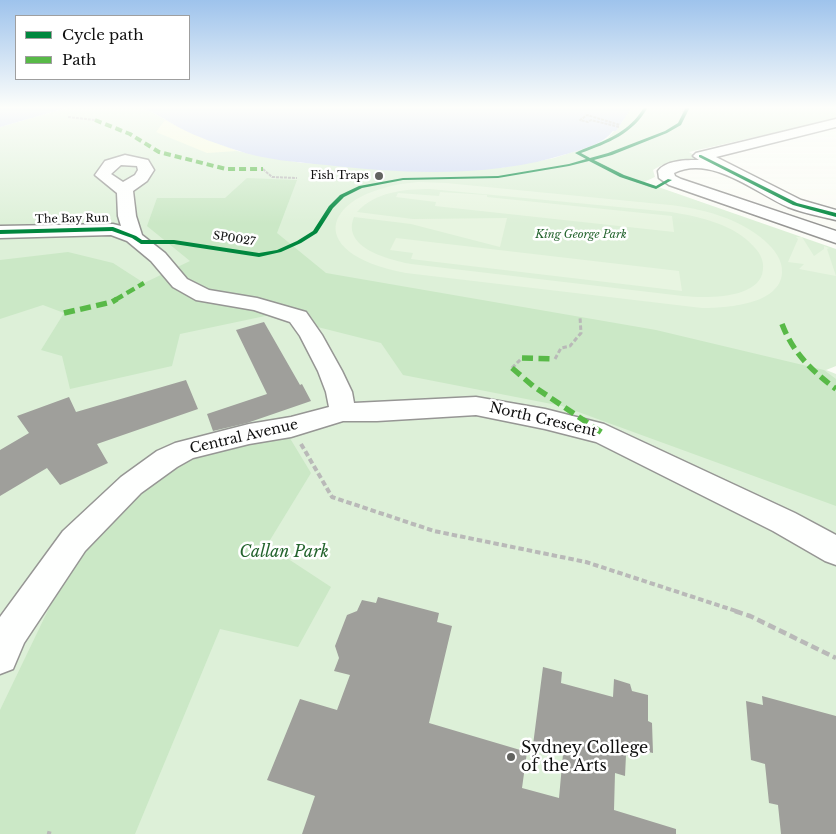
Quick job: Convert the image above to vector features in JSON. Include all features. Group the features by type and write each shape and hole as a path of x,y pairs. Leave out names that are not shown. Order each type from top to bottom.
{"street":[{"path":"742,146 701,156 795,204 836,215"},
{"path":"723,167 695,165 672,167 666,172 670,180 836,238"},
{"path":"123,190 125,192 127,216 138,240 158,257 180,283 203,296 257,304 298,317 311,335 330,371 343,412"},
{"name":"The Bay Run","path":"0,232 114,229 138,240"},
{"name":"North Crescent","path":"343,412 377,412 476,406 545,419 604,434 784,522 836,551"},
{"name":"Central Avenue","path":"0,656 11,631 74,541 131,485 167,459 186,450 249,434 291,427 343,412"}],"path":[{"path":"585,159 603,156"},
{"path":"585,159 622,176 656,188 670,180"},
{"path":"263,169 272,178 297,178"},
{"path":"555,359 561,348 570,346 581,332 580,317"},
{"path":"512,368 522,358"},
{"path":"291,427 332,497 434,531 586,562 750,616 836,658"}],"green space":[{"name":"Callan Park","path":"0,146 224,146 237,151 302,163 500,168 554,158 591,146 716,146 689,152 705,161 672,162 659,166 653,170 655,177 644,182 836,249 836,366 826,370 836,374 836,834 0,834"}],"shaded area":[{"path":"247,178 297,180 277,233 326,273 656,330 824,370 836,379 836,506 562,406 403,375 381,343 270,315 180,334 172,366 70,389 62,356 41,350 64,313 43,305 0,319 0,260 68,252 113,263 144,283 190,261 147,226 157,198 225,198"},
{"path":"418,182 446,183 695,209 720,216 755,233 775,251 781,264 782,273 779,284 772,292 762,298 737,305 702,308 406,273 372,264 349,251 338,238 336,223 344,209 361,197 386,187","holes":["420,189 671,212 694,216 727,227 738,233 760,255 763,266 760,279 753,287 742,292 717,297 692,297 411,264 380,256 370,251 354,237 352,228 354,217 411,224 500,247 507,218 413,219 357,212 364,205 381,196 400,191"]},
{"path":"440,192 487,195 487,197 672,216 674,232 435,206 436,202 396,197 398,193 439,196"},
{"path":"796,237 802,237 814,256 824,249 824,246 829,248 827,249 836,276 799,269 804,264 788,262 798,239"},
{"path":"396,238 679,271 682,291 411,259 413,253 390,250"},
{"path":"288,435 311,473 267,545 331,587 298,647 220,629 135,834 0,834 0,710 63,579 122,508 190,455"}],"sand":[{"path":"190,146 224,146 237,151 207,153"}],"water":[{"path":"225,146 590,146 540,161 510,167 449,172 418,172 292,162"}],"building":[{"path":"264,322 311,401 247,423 213,431 207,414 267,394 236,330"},
{"path":"186,380 198,409 97,444 108,463 60,485 47,468 0,496 0,450 29,433 17,416 69,397 76,412"},
{"path":"378,597 439,613 437,622 452,626 429,723 527,752 522,788 559,798 563,754 533,745 543,667 562,672 561,683 613,697 614,679 630,684 632,691 648,695 648,721 652,723 653,753 639,750 639,758 626,755 625,776 615,773 614,810 676,829 676,834 302,834 315,796 267,780 300,699 337,710 350,675 334,671 339,658 335,646 347,615 357,611 362,600 376,603"},
{"path":"762,696 836,716 836,834 781,834 778,805 769,803 765,764 751,760 746,701 763,705"}],"marked path":[{"path":"149,146 159,152 226,169 263,169"},
{"path":"64,313 112,302 144,283"},
{"path":"782,324 791,345 803,361 836,389"},
{"path":"522,358 555,359"},
{"path":"512,368 533,386 604,434"}],"cycle path":[{"path":"595,146 577,153 622,176 656,188 670,180"},
{"name":"SP0027","path":"0,232 113,229 134,237 141,242 174,242 259,255 279,251 315,232 331,207 342,196 361,187 403,179 498,177 569,165 610,154 631,146"},
{"path":"701,156 795,204 836,215"}],"place":[{"name":"Fish Traps","path":"379,176"},
{"name":"Sydney College of the Arts","path":"511,757"}],"park label":[{"name":"King George Park","path":"581,235"}]}
